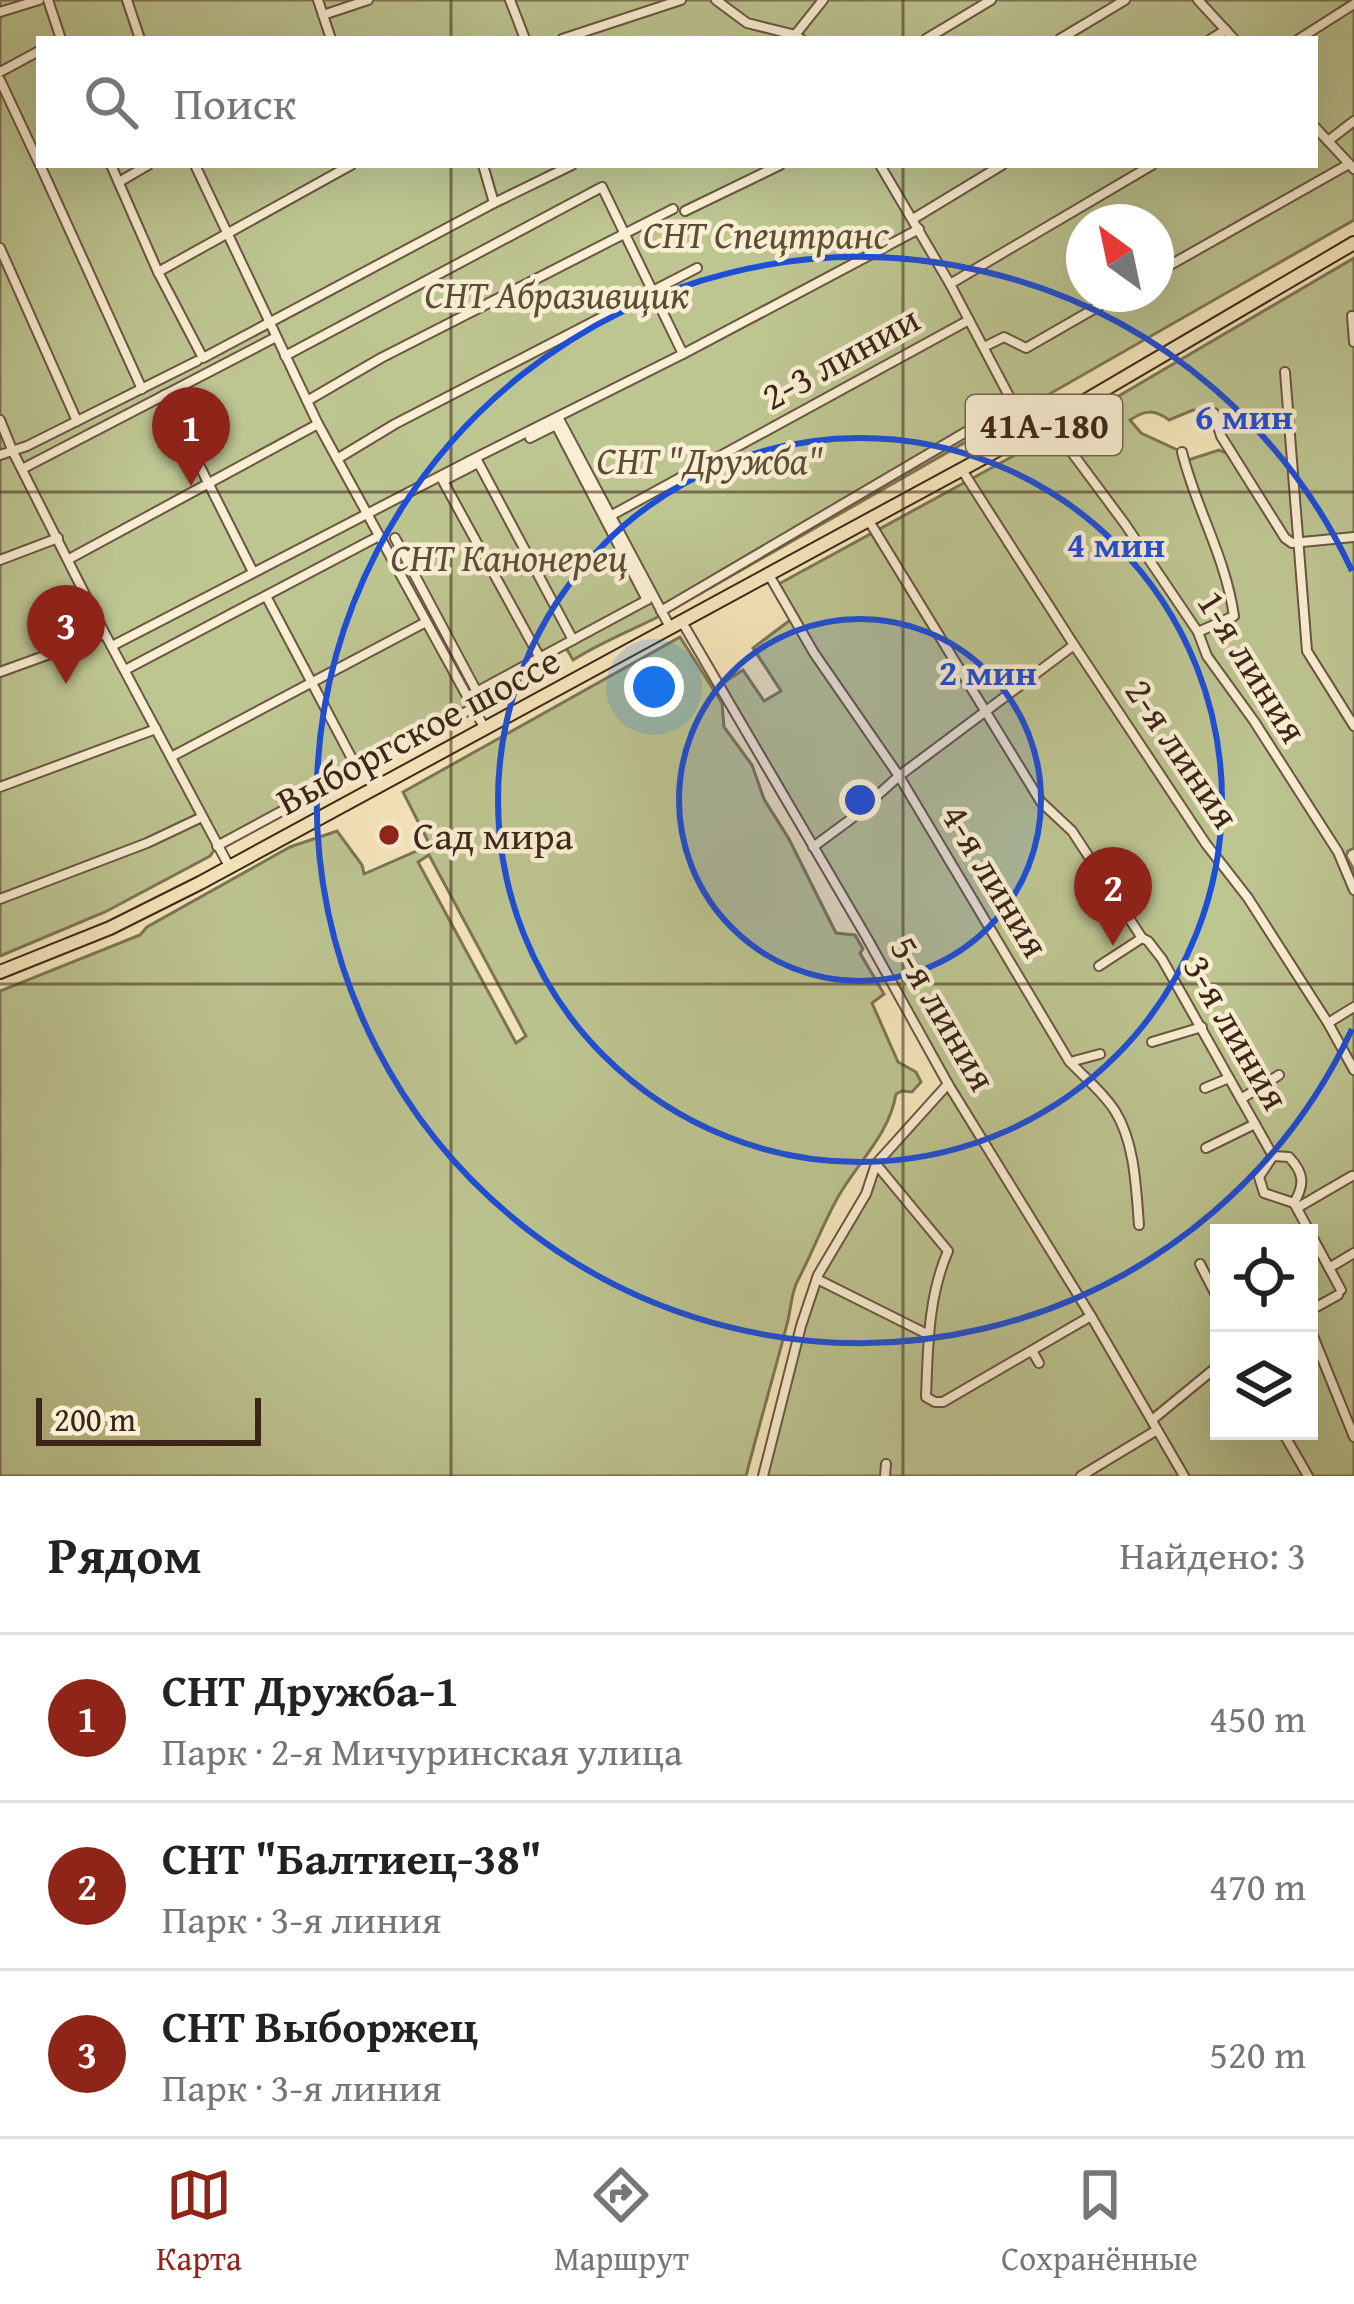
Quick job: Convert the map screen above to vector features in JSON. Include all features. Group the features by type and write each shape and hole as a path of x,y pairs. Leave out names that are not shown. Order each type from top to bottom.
{"main road":[{"name":"41А-180","path":"676,625 1049,422 1354,243"},
{"name":"Выборгское шоссе","path":"229,866 676,625"},
{"name":"41А-180","path":"0,972 110,928 229,866"}],"street":[{"path":"0,12 43,0 59,36"},
{"path":"127,0 139,36"},
{"path":"318,0 330,36"},
{"path":"323,16 368,0"},
{"path":"510,0 524,36"},
{"path":"571,36 681,0"},
{"path":"799,36 823,0"},
{"path":"931,36 991,0"},
{"path":"1065,36 1125,0"},
{"path":"1198,0 1231,36"},
{"path":"722,2 747,23 794,36"},
{"path":"1304,36 1354,4"},
{"path":"1215,36 1226,30"},
{"path":"36,52 0,76 36,157"},
{"path":"1328,141 1354,121"},
{"path":"1174,263 1352,166 1318,130"},
{"path":"41,168 142,389"},
{"path":"112,168 200,360"},
{"path":"119,182 143,168"},
{"path":"196,168 318,424 426,622 472,694"},
{"path":"158,272 346,168"},
{"path":"484,168 494,202"},
{"path":"0,455 200,360 565,168"},
{"path":"685,211 774,168"},
{"path":"882,168 1029,433"},
{"path":"913,219 996,168"},
{"path":"950,284 1147,168"},
{"path":"285,356 602,187 682,354"},
{"path":"307,401 381,358 673,209"},
{"path":"112,646 919,229"},
{"path":"0,248 77,421"},
{"path":"337,459 395,424 697,268"},
{"path":"984,347 1004,338 1027,348 1089,312"},
{"path":"1352,316 1354,342"},
{"name":"2-3 линии","path":"613,515 969,320"},
{"path":"22,469 276,338"},
{"path":"1285,372 1306,651 1354,726"},
{"path":"164,395 253,572"},
{"path":"661,611 1005,409 1015,409"},
{"path":"1214,413 1222,436 1285,538 1298,542 1354,537"},
{"path":"558,417 613,515 650,598"},
{"path":"0,420 229,866"},
{"name":"1-я линия","path":"1049,422 1198,632 1207,656 1338,852 1354,890"},
{"path":"69,560 318,424"},
{"path":"530,438 556,425 650,598"},
{"path":"1182,452 1220,552 1234,616 1198,632"},
{"path":"477,460 442,482 540,658"},
{"path":"477,460 573,640"},
{"name":"2-я линия","path":"962,470 1073,645 1206,844 1248,898 1354,1070"},
{"name":"3-я линия","path":"869,521 1041,802 1072,831 1142,938 1162,959 1274,1156"},
{"path":"125,670 379,536"},
{"path":"0,560 58,538"},
{"path":"395,538 472,694 484,729"},
{"name":"4-я линия","path":"769,575 814,653 898,776 1070,1062 1118,1116 1132,1162 1139,1225"},
{"path":"266,596 358,770"},
{"path":"472,694 650,598"},
{"name":"5-я линия","path":"650,598 676,625 813,847 948,1084 1184,1476"},
{"path":"171,757 426,622"},
{"path":"0,672 106,634"},
{"path":"813,847 898,776 1073,645"},
{"path":"218,846 473,707"},
{"path":"0,787 156,729"},
{"path":"0,899 202,817"},
{"path":"1099,966 1142,938"},
{"path":"1328,1023 1354,1007"},
{"path":"1152,1042 1202,1027"},
{"path":"1070,1062 1100,1054"},
{"path":"1241,1099 1279,1076"},
{"path":"1205,1088 1229,1078"},
{"path":"763,1476 817,1279 866,1193 877,1164 948,1084"},
{"path":"1206,1148 1255,1124"},
{"path":"1296,1206 1303,1189 1300,1168 1289,1157 1274,1156 1259,1177 1264,1193 1296,1206 1339,1292 1318,1305"},
{"path":"877,1164 948,1251 937,1277 928,1335 926,1397 944,1402 1091,1316"},
{"path":"1296,1206 1352,1176"},
{"path":"1329,1268 1354,1253"},
{"path":"1200,1264 1210,1283"},
{"path":"817,1279 928,1335"},
{"path":"1311,1332 1354,1437"},
{"path":"1032,1351 1039,1363"},
{"path":"1152,1420 1210,1372"},
{"path":"1081,1476 1157,1430"},
{"path":"1287,1440 1308,1476"},
{"path":"885,1476 886,1464"}],"green space":[{"path":"0,0 1354,0 1354,220 675,608 573,660 565,646 468,696 472,706 217,846 210,856 105,912 0,956"},
{"path":"1354,258 1354,848 1346,856 1354,870 1354,1476 762,1476 817,1279 868,1193 876,1164 948,1084 720,685 743,670 764,701 781,691 753,648 793,618 775,586 1059,431","holes":["1193,410 1214,413 1231,455 1219,450 1185,461 1182,452 1141,433 1130,420 1150,412 1169,420"]},
{"path":"680,637 722,703 724,727 752,765 764,799 836,933 855,935 863,949 860,953 884,994 872,1003 898,1062 916,1072 921,1082 912,1092 896,1094 887,1122 838,1197 796,1285 746,1476 0,1476 0,991 140,935 290,847 337,831 364,874 430,845 403,792","holes":["429,855 526,1036 516,1043 418,862"]}],"place":[{"name":"СНТ Дружба-1","path":"191,486"},
{"name":"СНТ Выборжец","path":"66,684"},
{"name":"Сад мира","path":"389,835"},
{"name":"СНТ \"Балтиец-38\"","path":"1113,946"}],"park label":[{"name":"СНТ Спецтранс","path":"766,234"},
{"name":"СНТ Абразивщик","path":"557,294"},
{"name":"СНТ \"Дружба\"","path":"710,460"},
{"name":"СНТ Канонерец","path":"509,557"}]}
